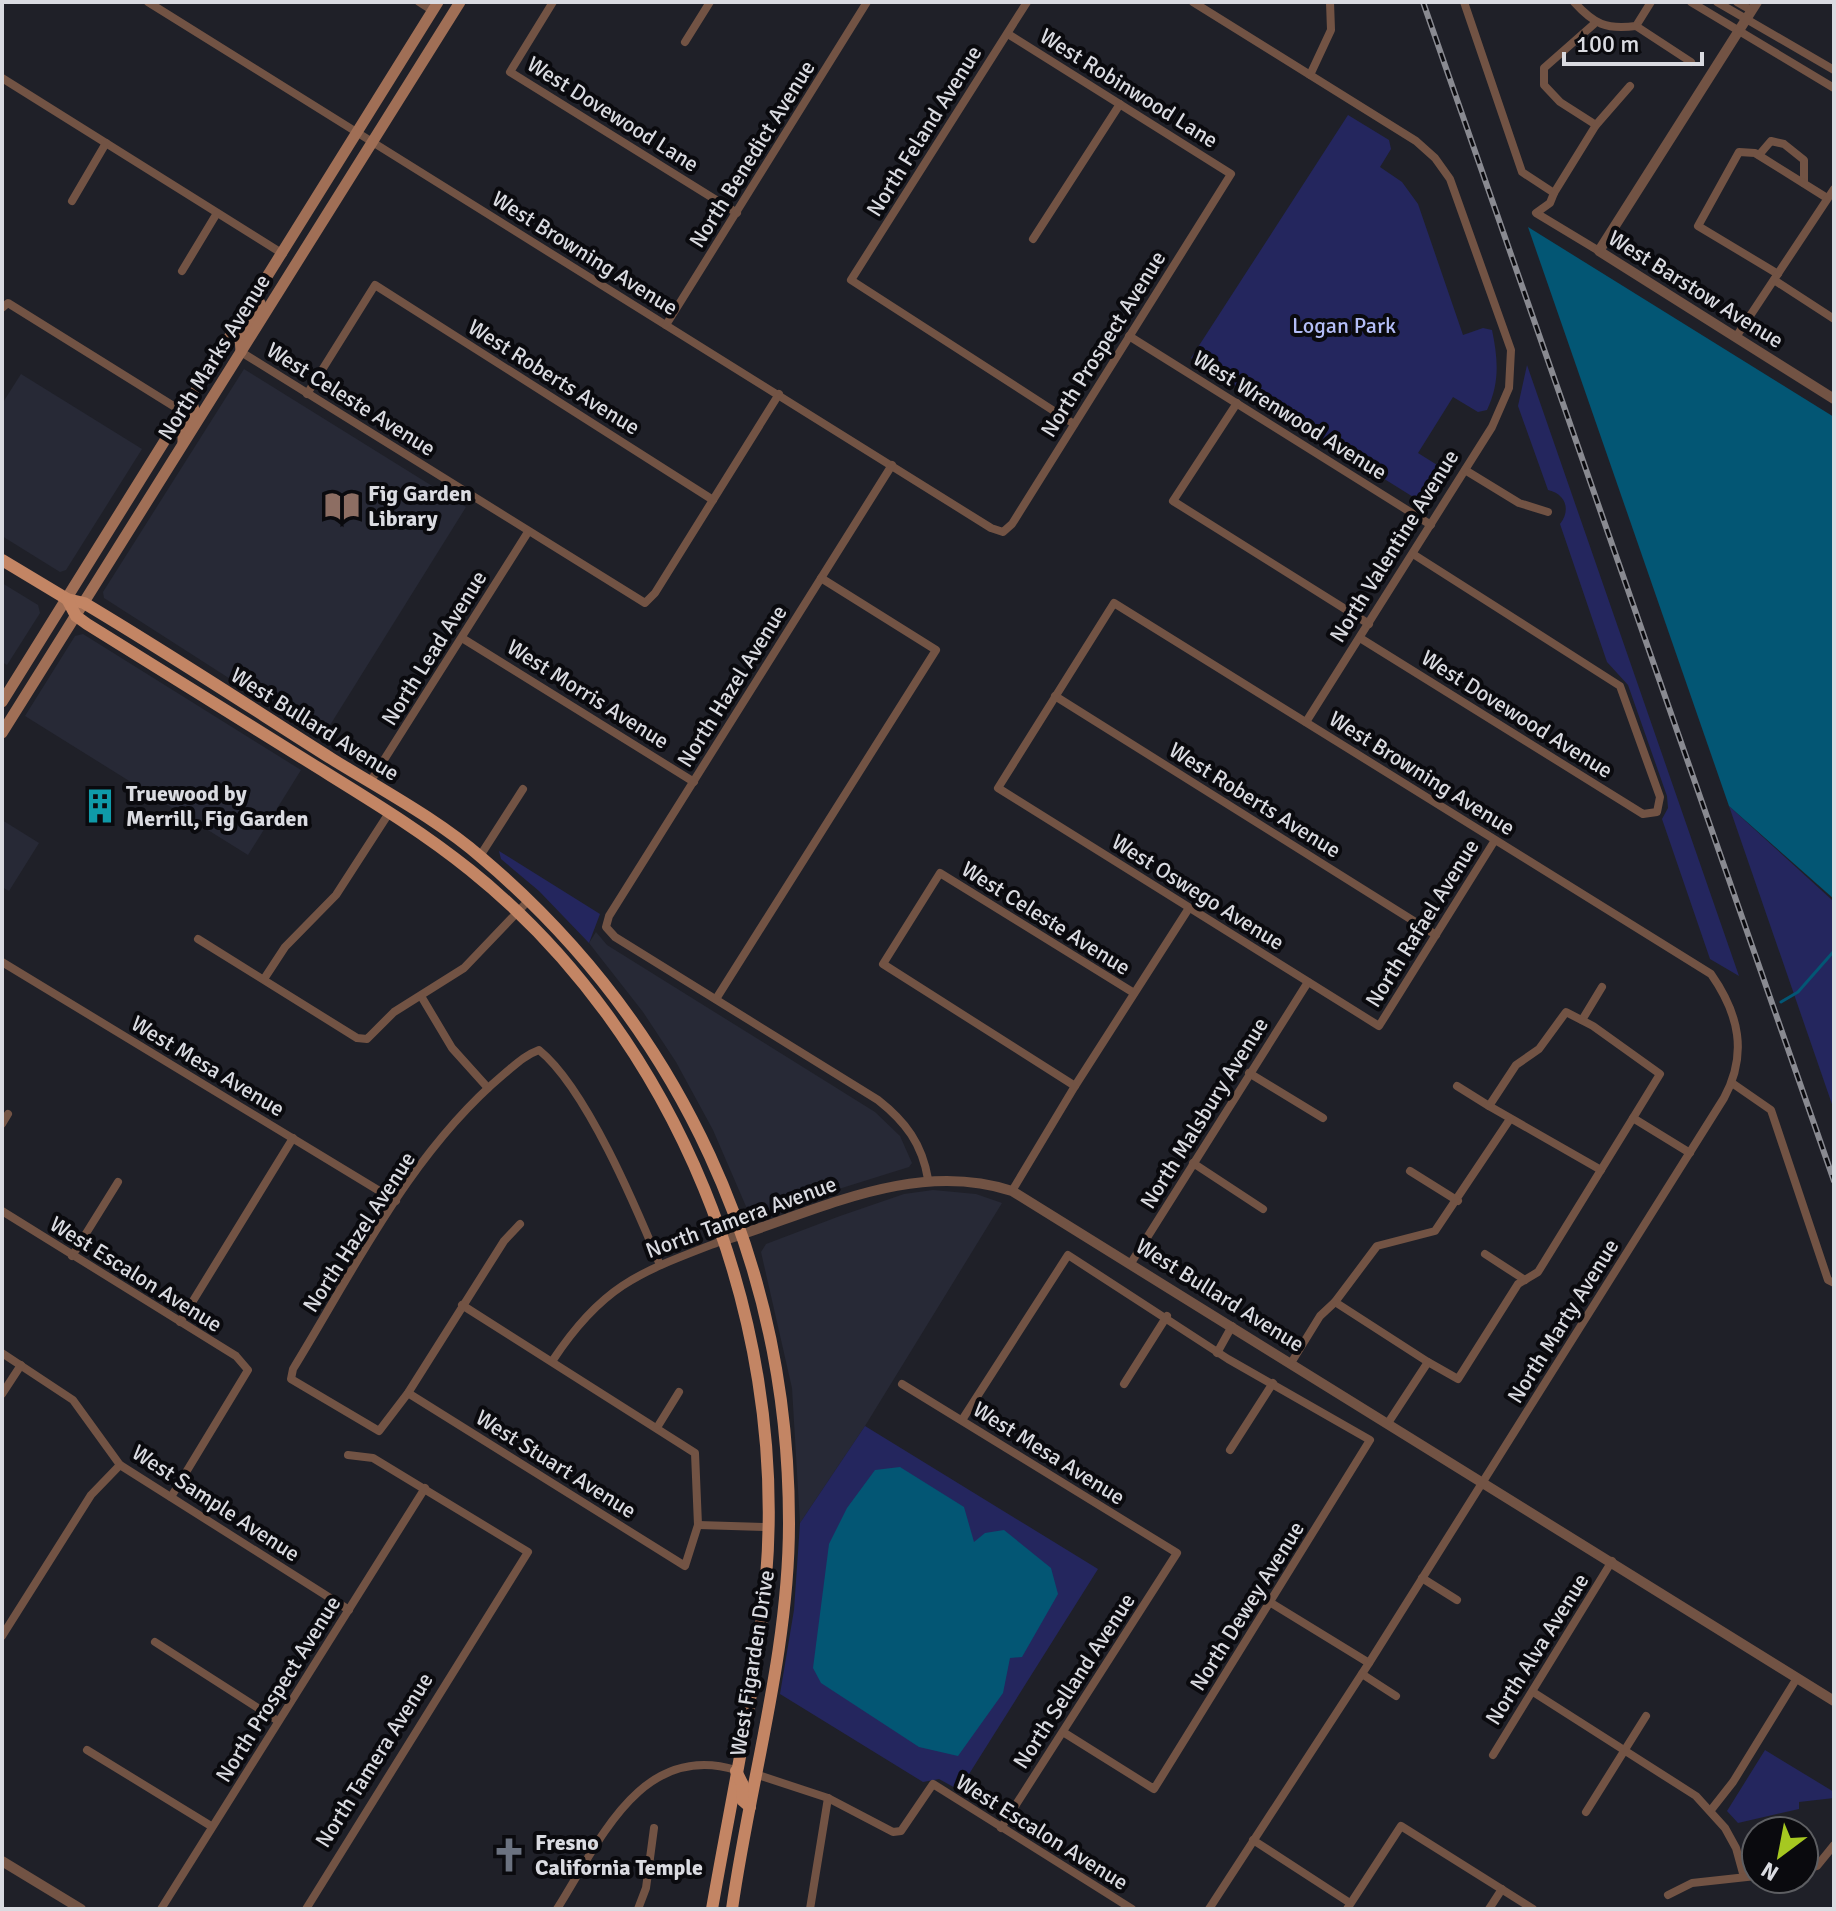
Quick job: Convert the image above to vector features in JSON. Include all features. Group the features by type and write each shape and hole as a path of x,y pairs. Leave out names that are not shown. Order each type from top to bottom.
{"main road":[{"name":"North Marks Avenue","path":"2,733 460,2"},
{"name":"North Marks Avenue","path":"2,702 436,6"},
{"path":"241,352 240,337 260,305 260,291"},
{"path":"183,444 183,428 194,410 191,399"},
{"name":"West Bullard Avenue","path":"2,560 67,599 84,603 237,702 370,782 480,856 529,900"},
{"name":"West Bullard Avenue","path":"67,599 76,616 439,846 517,912 582,983 637,1063 685,1146 724,1240"},
{"path":"212,702 218,695 237,702"},
{"path":"439,846 450,846 467,856 480,856"},
{"name":"West Figarden Drive","path":"529,900 610,989 646,1038 711,1156 744,1234 779,1377 786,1435 789,1523 780,1633 732,1909"},
{"name":"West Figarden Drive","path":"712,1909 744,1732 766,1578 767,1527 768,1470 757,1364 724,1240"},
{"path":"744,1732 747,1764 755,1774"},
{"path":"736,1770 743,1785 742,1800 750,1807"}],"street":[{"name":"West Browning Avenue","path":"148,2 991,528 1003,532"},
{"path":"419,2 436,6"},
{"name":"West Dovewood Lane","path":"553,2 510,72 737,213"},
{"path":"685,42 710,2"},
{"name":"North Benedict Avenue","path":"666,325 867,2"},
{"name":"North Feland Avenue","path":"1027,2 851,280 1074,424"},
{"path":"1193,2 1310,75 1331,30 1330,2"},
{"path":"1464,2 1522,172 1554,193 1596,125 1630,86"},
{"path":"1574,2 1594,24 1616,28 1636,26 1691,62"},
{"path":"1636,26 1651,2"},
{"path":"1691,2 1834,88"},
{"path":"1712,13 1719,2 1752,10"},
{"path":"1737,2 1834,70"},
{"path":"1599,251 1752,10"},
{"path":"1594,24 1553,57 1544,68 1544,85 1560,102 1596,125"},
{"name":"West Robinwood Lane","path":"1008,34 1231,174"},
{"name":"North Valentine Avenue","path":"1306,722 1492,427 1509,388 1511,350 1450,179 1435,158 1416,141 1310,75"},
{"path":"2,78 283,254"},
{"path":"1033,239 1120,104"},
{"path":"1759,155 1767,143 1776,140 1797,152 1806,167 1804,183"},
{"path":"72,201 106,143"},
{"path":"1827,198 1759,155 1739,152 1698,226 1834,319"},
{"name":"North Prospect Avenue","path":"1003,532 1012,524 1231,174"},
{"path":"1736,337 1834,189"},
{"name":"West Barstow Avenue","path":"1554,193 1550,203 1536,213 1834,399"},
{"path":"182,271 217,213"},
{"name":"West Roberts Avenue","path":"307,394 375,285 713,500"},
{"path":"5,306 183,412"},
{"name":"West Wrenwood Avenue","path":"1129,336 1431,525"},
{"name":"West Celeste Avenue","path":"241,352 645,603 655,593 713,500"},
{"path":"713,500 779,394"},
{"path":"1237,403 1173,501 1369,624"},
{"name":"North Hazel Avenue","path":"716,999 615,937 606,927 609,916 892,465"},
{"path":"1465,470 1519,503 1548,512"},
{"name":"North Lead Avenue","path":"370,782 528,532"},
{"name":"West Dovewood Avenue","path":"1360,638 1643,814 1657,812 1660,797 1620,686 1413,554"},
{"path":"821,578 936,650 716,999 897,1115 920,1148 928,1179"},
{"name":"West Browning Avenue","path":"1055,696 1114,603 1711,974 1725,995 1738,1032 1738,1059 1732,1083"},
{"name":"West Morris Avenue","path":"462,638 694,782"},
{"name":"West Roberts Avenue","path":"1055,696 1436,935"},
{"name":"West Oswego Avenue","path":"1055,696 998,788 1379,1026"},
{"path":"480,856 523,789"},
{"path":"264,979 285,947 336,895 389,813"},
{"name":"North Rafael Avenue","path":"1379,1026 1495,840"},
{"name":"West Celeste Avenue","path":"1075,1086 883,964 940,873 1134,993"},
{"path":"198,939 357,1038 367,1039 394,1012 464,968 529,900"},
{"path":"1012,1191 1189,908"},
{"name":"West Mesa Avenue","path":"2,962 396,1201"},
{"name":"North Malsbury Avenue","path":"1131,1263 1308,982"},
{"path":"1582,1020 1602,987"},
{"path":"421,996 452,1048 488,1088"},
{"path":"1335,1302 1458,1379 1518,1284 1538,1272 1660,1074 1566,1012 1539,1049 1516,1065 1489,1106"},
{"name":"North Hazel Avenue","path":"408,1393 379,1431 291,1379 293,1369 396,1201 441,1139 488,1088 530,1053 539,1050 579,1102 610,1157 660,1265"},
{"path":"1249,1073 1323,1118"},
{"path":"1732,1083 1771,1110 1828,1280 1834,1283"},
{"name":"North Marty Avenue","path":"1209,1909 1369,1663 1732,1083"},
{"path":"1457,1086 1601,1170"},
{"path":"2,1124 8,1114"},
{"path":"1633,1118 1690,1153"},
{"path":"1291,1363 1320,1316 1335,1302 1377,1246 1435,1231 1458,1201 1510,1119"},
{"path":"180,1322 293,1138"},
{"path":"1193,1163 1263,1209"},
{"path":"1410,1171 1458,1201"},
{"name":"North Tamera Avenue","path":"553,1360 599,1300 660,1265 724,1240 905,1182 928,1179"},
{"name":"West Bullard Avenue","path":"928,1179 983,1182 1012,1191 1834,1701"},
{"path":"72,1256 118,1182"},
{"name":"West Escalon Avenue","path":"2,1211 236,1356 248,1370 171,1497"},
{"path":"408,1393 504,1241 520,1224"},
{"path":"1485,1254 1525,1280"},
{"path":"962,1420 1068,1255 1167,1316 1217,1353 1273,1383 1230,1450"},
{"path":"462,1305 658,1426 695,1453 698,1525 767,1527"},
{"path":"1124,1384 1167,1316"},
{"path":"1217,1353 1232,1326"},
{"name":"West Sample Avenue","path":"2,1353 73,1400 120,1465 349,1610"},
{"path":"1388,1423 1428,1362"},
{"path":"2,1394 21,1365"},
{"name":"North Dewey Avenue","path":"1063,1732 1154,1789 1370,1440 1273,1383"},
{"name":"West Mesa Avenue","path":"902,1384 1177,1553"},
{"path":"658,1426 679,1392"},
{"name":"West Stuart Avenue","path":"408,1393 685,1566 698,1525"},
{"path":"348,1455 373,1458 425,1488"},
{"path":"2,1636 91,1495 120,1465"},
{"name":"North Prospect Avenue","path":"161,1909 425,1488"},
{"name":"North Tamera Avenue","path":"306,1909 528,1552 425,1488"},
{"name":"North Selland Avenue","path":"1001,1828 1177,1553"},
{"name":"North Alva Avenue","path":"1493,1755 1612,1561"},
{"path":"1422,1578 1457,1600"},
{"path":"1271,1603 1369,1663"},
{"path":"155,1642 278,1721"},
{"path":"1362,1674 1396,1696"},
{"path":"1711,1810 1733,1782 1797,1678"},
{"path":"1533,1692 1687,1789 1711,1810 1736,1848 1740,1862"},
{"path":"1586,1812 1646,1716"},
{"path":"87,1750 211,1826"},
{"path":"557,1909 620,1810 640,1788 669,1771 696,1764 736,1770"},
{"path":"755,1774 828,1798 810,1909"},
{"name":"West Escalon Avenue","path":"828,1798 893,1832 901,1831 933,1784 1132,1909"},
{"path":"1253,1840 1348,1906 1401,1826 1533,1909"},
{"path":"638,1909 646,1888 654,1828"},
{"path":"1820,1862 1834,1845"},
{"path":"2,1861 81,1909"},
{"path":"1668,1895 1692,1883 1740,1877"},
{"path":"1489,1909 1502,1889"}],"shaded area":[{"path":"244,369 466,507 322,738 104,598 103,592"},
{"path":"21,374 142,449 66,570 60,572 2,536 2,404"},
{"path":"2,583 38,605 40,613 7,665 2,662"},
{"path":"83,634 301,770 248,855 25,716 75,636"},
{"path":"2,820 39,843 9,891 2,887"},
{"path":"596,932 607,945 875,1112 900,1136 912,1163 909,1167 756,1215 748,1211 713,1130 676,1062 643,1012 589,943"},
{"path":"933,1190 976,1194 1002,1203 865,1426 800,1523 792,1388 761,1252 766,1244 840,1216 904,1194"}],"green space":[{"name":"Logan Park","path":"1348,115 1389,140 1391,149 1380,167 1402,182 1418,204 1463,335 1483,328 1492,330 1497,371 1487,410 1478,412 1453,397 1418,453 1442,468 1446,476 1426,505 1191,358"},
{"path":"1527,365 1739,976 1710,959 1662,819 1668,808 1667,796 1628,685 1607,662 1560,524 1565,503 1559,495 1548,490 1518,406"},
{"path":"1729,806 1832,900 1834,1110"},
{"path":"499,851 600,914 589,943 539,891 501,859"},
{"path":"865,1426 1098,1569 959,1790 939,1779 923,1782 780,1694 794,1610 800,1523"},
{"path":"1765,1750 1834,1792 1834,1798 1799,1802 1799,1809 1773,1815 1740,1815 1738,1823 1727,1811"}],"water":[{"path":"1528,227 1834,417 1834,899 1729,806"},
{"path":"900,1467 964,1507 974,1542 985,1533 1004,1530 1051,1568 1058,1594 1022,1657 1010,1658 1003,1693 958,1756 919,1747 821,1683 813,1668 829,1544 847,1508 875,1470"}],"waterway":[{"path":"1781,1002 1798,992 1834,951"}],"railway":[{"path":"1423,2 1834,1181"}],"place":[{"name":"Fig Garden Library","path":"342,506"},
{"name":"Truewood by Merrill, Fig Garden","path":"100,806"},
{"name":"Fresno California Temple","path":"509,1855"}]}
